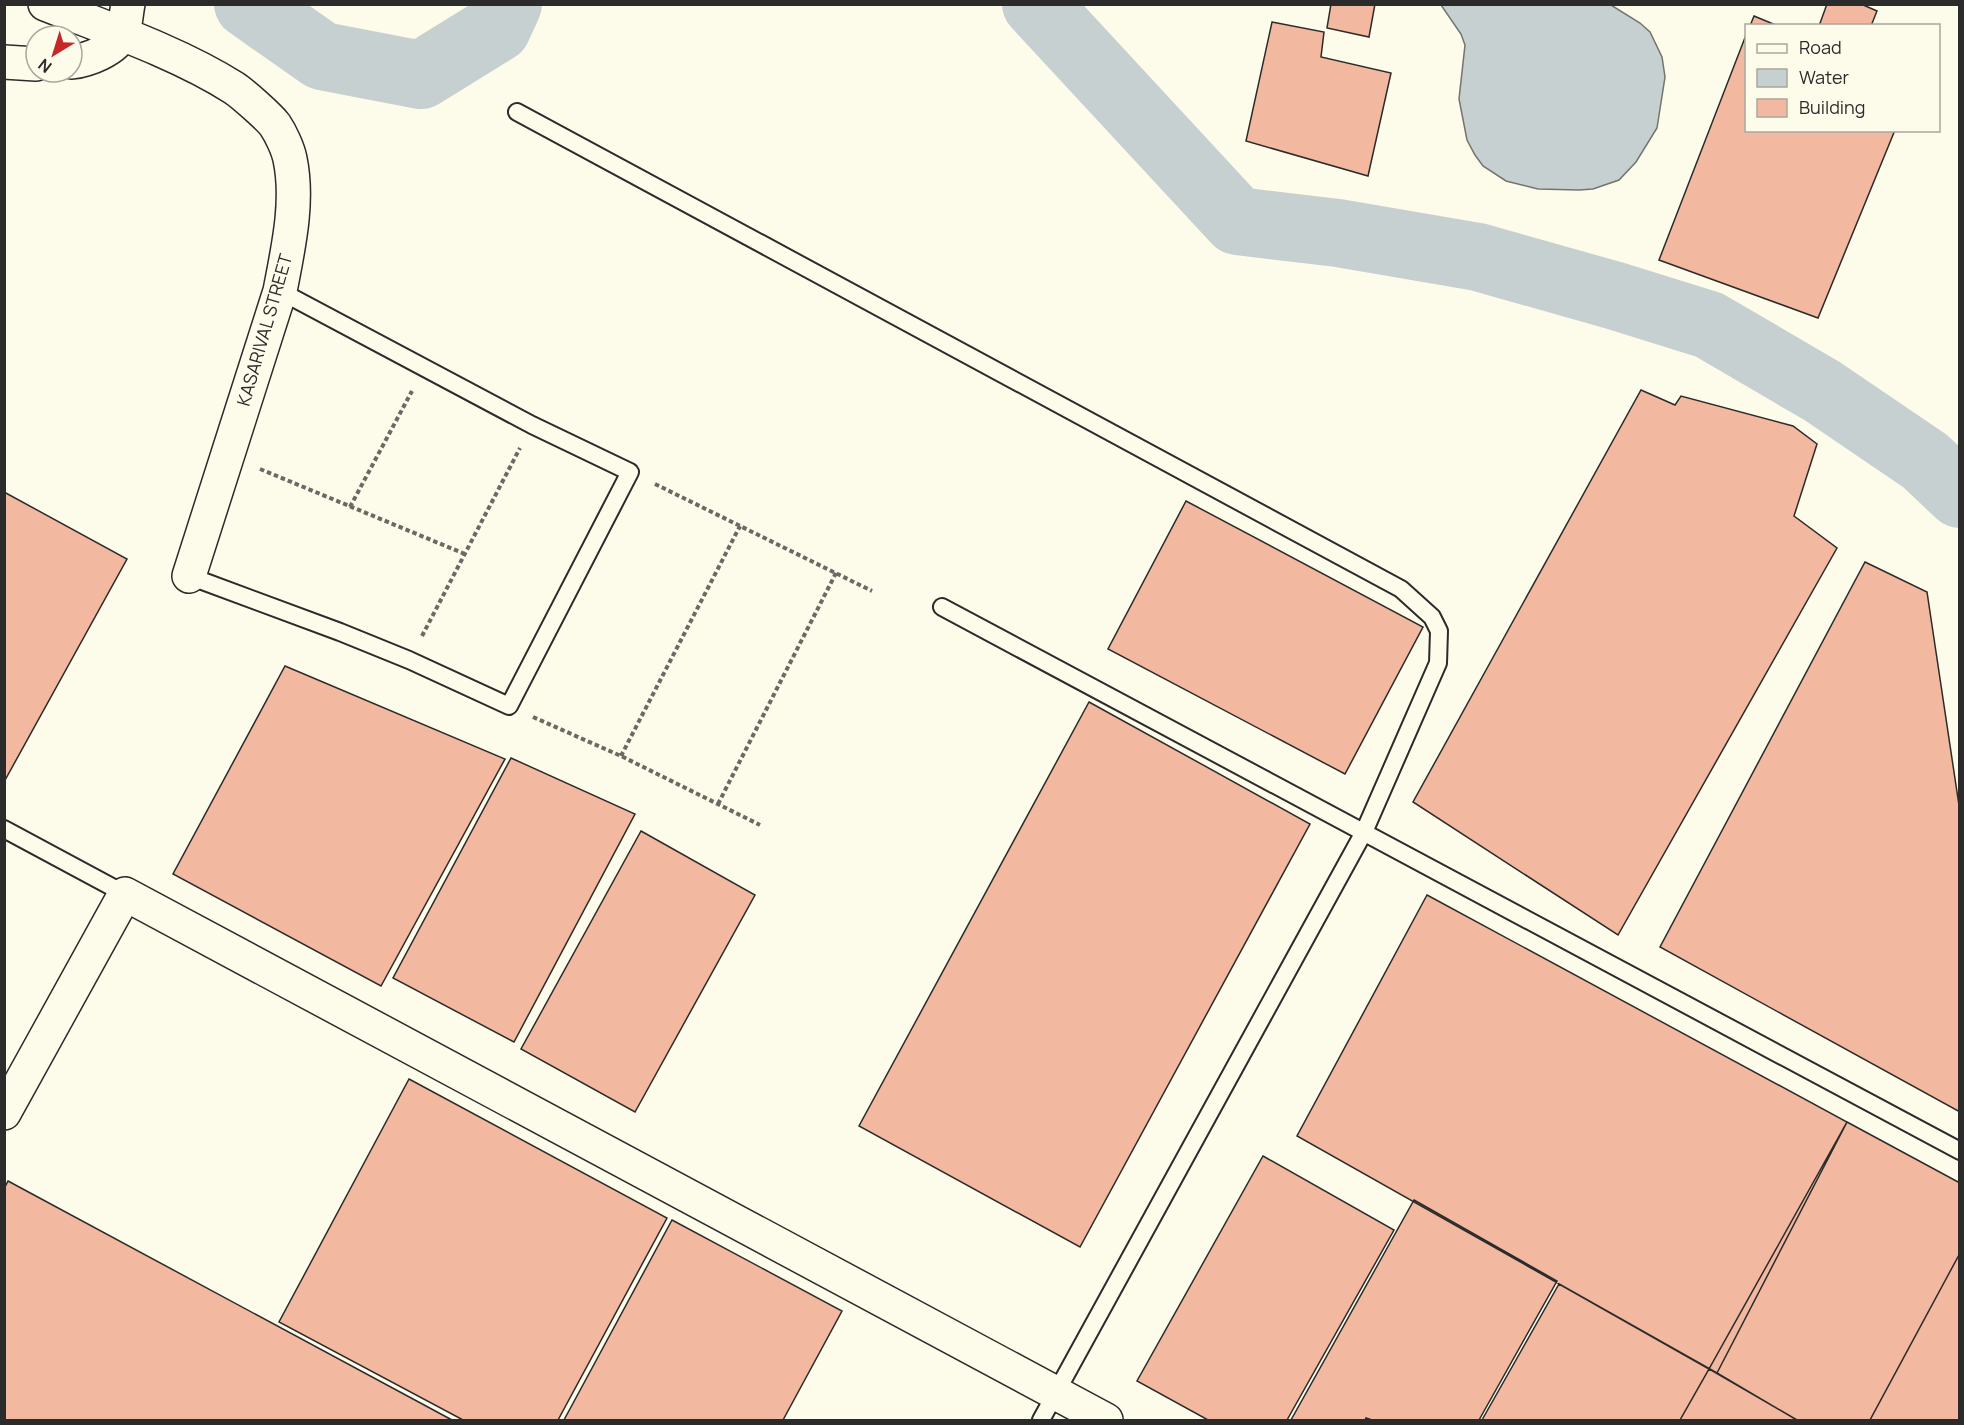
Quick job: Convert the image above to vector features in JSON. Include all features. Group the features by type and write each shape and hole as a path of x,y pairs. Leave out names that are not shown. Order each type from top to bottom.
{"street":[{"name":"KASARIVAL STREET","path":"45,4 125,20 184,62 236,89 275,125 290,158 293,194 289,244 280,291 189,576"},
{"path":"84,60 105,51 125,20"},
{"path":"4,62 24,63"},
{"path":"4,1113 125,894 1048,1407 1106,1420"}],"lane":[{"path":"517,112 1401,589 1432,616 1439,631 1438,663 1364,832 1048,1407"},
{"path":"189,576 409,660 509,706 630,472 532,425 280,291"},
{"path":"942,607 1959,1151"},
{"path":"4,829 125,894"}],"path":[{"path":"351,507 424,368"},
{"path":"409,660 532,425"},
{"path":"227,456 465,554"},
{"path":"630,472 872,591"},
{"path":"621,756 740,526"},
{"path":"718,804 836,573"},
{"path":"509,706 621,756 760,825"}],"water":[{"path":"1441,5 1611,5 1640,23 1650,32 1662,57 1665,77 1657,128 1636,162 1619,180 1593,189 1579,190 1538,189 1506,181 1483,166 1467,140 1459,99 1465,45 1461,34"}],"building":[{"path":"1331,4 1375,4 1369,37 1327,28"},
{"path":"1827,4 1861,4 1877,11 1872,24 1820,24"},
{"path":"1754,16 1773,24 1751,24"},
{"path":"1272,22 1324,32 1321,57 1391,73 1368,176 1246,141"},
{"path":"1745,38 1745,132 1894,132 1818,318 1659,260"},
{"path":"1641,390 1675,405 1681,396 1793,426 1817,444 1794,516 1837,548 1618,935 1413,802"},
{"path":"4,492 127,559 4,782"},
{"path":"1186,501 1423,627 1345,774 1108,649"},
{"path":"1865,562 1927,592 1960,812 1960,1112 1660,947"},
{"path":"285,666 505,759 381,986 173,874"},
{"path":"1089,702 1310,824 1080,1247 859,1126"},
{"path":"511,758 635,814 514,1042 393,978"},
{"path":"641,831 755,895 635,1112 521,1049"},
{"path":"1427,895 1847,1122 1717,1373 1297,1136"},
{"path":"409,1079 667,1218 558,1420 463,1420 279,1322"},
{"path":"1847,1122 1960,1183 1960,1253 1870,1420 1797,1420 1709,1369"},
{"path":"1263,1156 1394,1230 1287,1420 1208,1420 1137,1381"},
{"path":"8,1181 452,1420 4,1420 4,1189"},
{"path":"1414,1200 1557,1281 1479,1420 1372,1420 1366,1418 1365,1420 1291,1420"},
{"path":"672,1220 842,1311 783,1420 564,1420"},
{"path":"1960,1253 1960,1420 1870,1420"},
{"path":"1559,1284 1709,1369 1680,1420 1482,1420"},
{"path":"1709,1369 1717,1373 1797,1420 1680,1420"}],"waterway":[{"path":"248,4 322,56 421,75 497,28 508,4"},
{"path":"1036,4 1237,221 1338,233 1478,257 1709,325 1822,391 1925,461 1960,494"}]}
